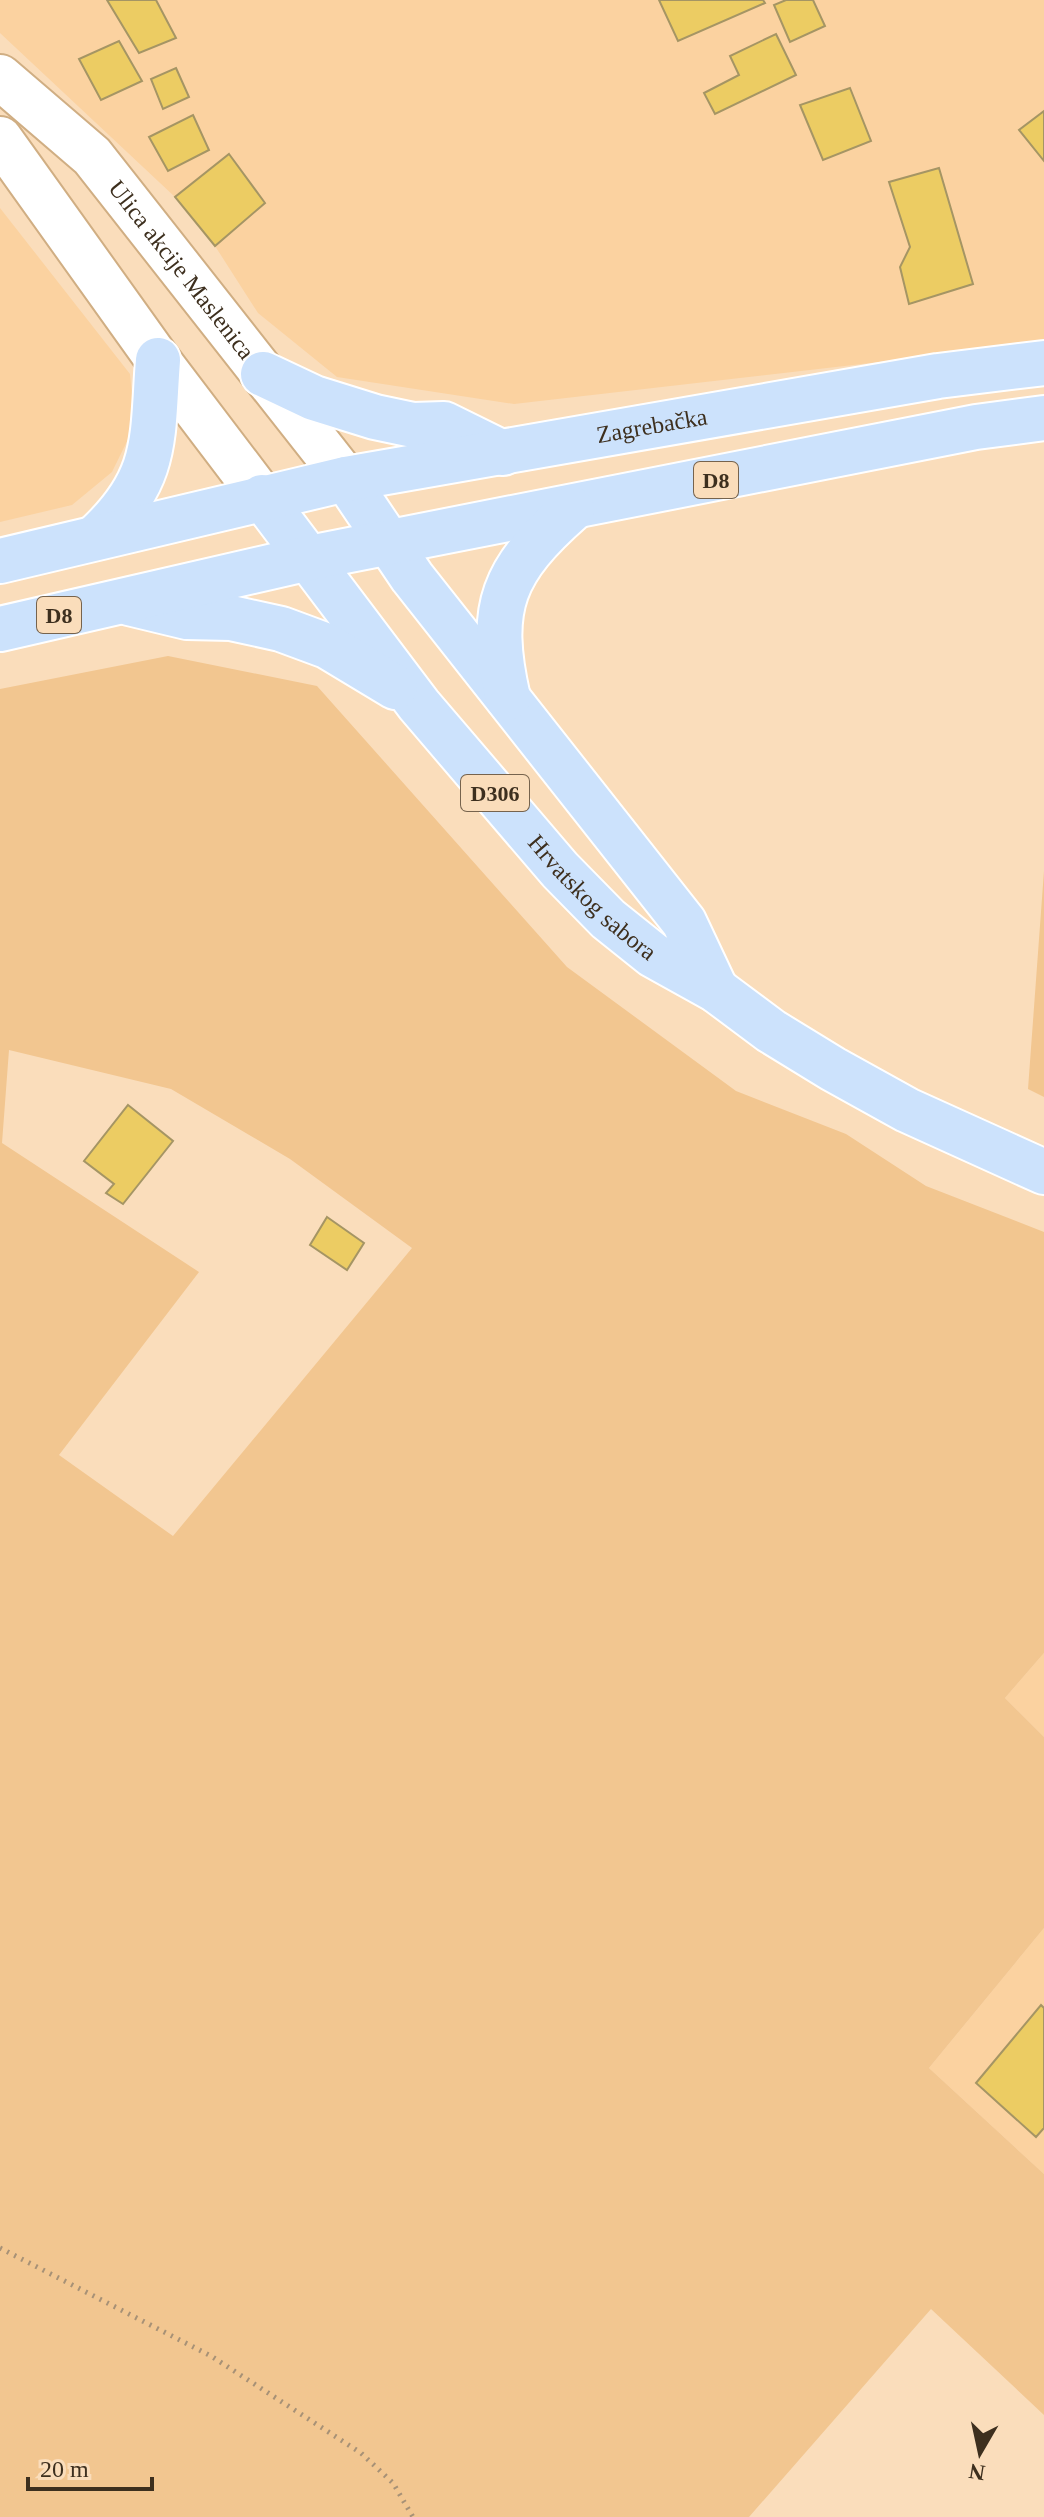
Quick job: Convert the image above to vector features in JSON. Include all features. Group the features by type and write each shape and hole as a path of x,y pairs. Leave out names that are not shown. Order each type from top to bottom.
{"main road":[{"path":"97,536 125,510 141,482 151,446 158,360"},
{"name":"Zagrebačka","path":"0,561 346,479 938,376 1044,363"},
{"path":"263,374 314,398 375,417 413,425 444,424 503,453"},
{"name":"D8","path":"0,629 309,558 572,509 976,427 1044,418"},
{"name":"Hrvatskog sabora","path":"346,479 389,543 509,704 684,922 716,990"},
{"name":"Hrvatskog sabora","path":"262,497 419,705 560,870 608,919 653,955 716,990 771,1031 907,1110 1044,1172"},
{"path":"509,704 498,655 499,621 510,581 533,543 572,509"},
{"path":"119,601 187,617 231,618 281,629 327,646 368,668 419,705"}],"street":[{"name":"Ulica akcije Maslenica","path":"0,77 92,156 346,479"},
{"path":"0,139 158,360 262,497"}],"path":[{"path":"0,2248 211,2356 361,2453 393,2483 413,2517"}],"shaded area":[{"path":"0,0 1044,0 1044,343 514,404 337,377 258,313 215,246 175,197 0,33"},
{"path":"0,208 130,374 135,425 112,472 72,505 0,522"},
{"path":"168,656 317,686 567,967 736,1091 846,1134 926,1186 1044,1232 1044,1653 1005,1698 1044,1737 1044,1928 929,2068 1044,2174 1044,2415 931,2309 749,2517 0,2517 0,689","holes":["9,1050 171,1089 290,1159 412,1248 173,1536 59,1455 199,1272 2,1143"]},
{"path":"1044,871 1044,1097 1028,1089"},
{"path":"1044,1653 1044,1737 1005,1698"},
{"path":"1044,1928 1044,2174 929,2068"}],"building":[{"path":"107,0 156,0 176,38 139,53"},
{"path":"659,0 763,0 765,3 678,41"},
{"path":"786,0 813,0 825,26 790,42 774,5"},
{"path":"776,34 796,75 715,114 704,93 739,75 730,56"},
{"path":"119,41 142,81 101,100 79,59"},
{"path":"176,68 189,97 163,109 151,79"},
{"path":"850,88 871,141 823,160 800,105"},
{"path":"1044,111 1044,161 1019,130"},
{"path":"193,115 209,150 168,171 149,137"},
{"path":"229,154 265,203 215,246 175,197"},
{"path":"939,168 973,284 909,304 900,267 910,247 889,182"},
{"path":"128,1105 173,1141 123,1204 106,1193 114,1184 84,1161"},
{"path":"327,1217 364,1243 347,1270 310,1245"},
{"path":"1041,2005 1044,2008 1044,2128 1036,2137 976,2083"}]}
